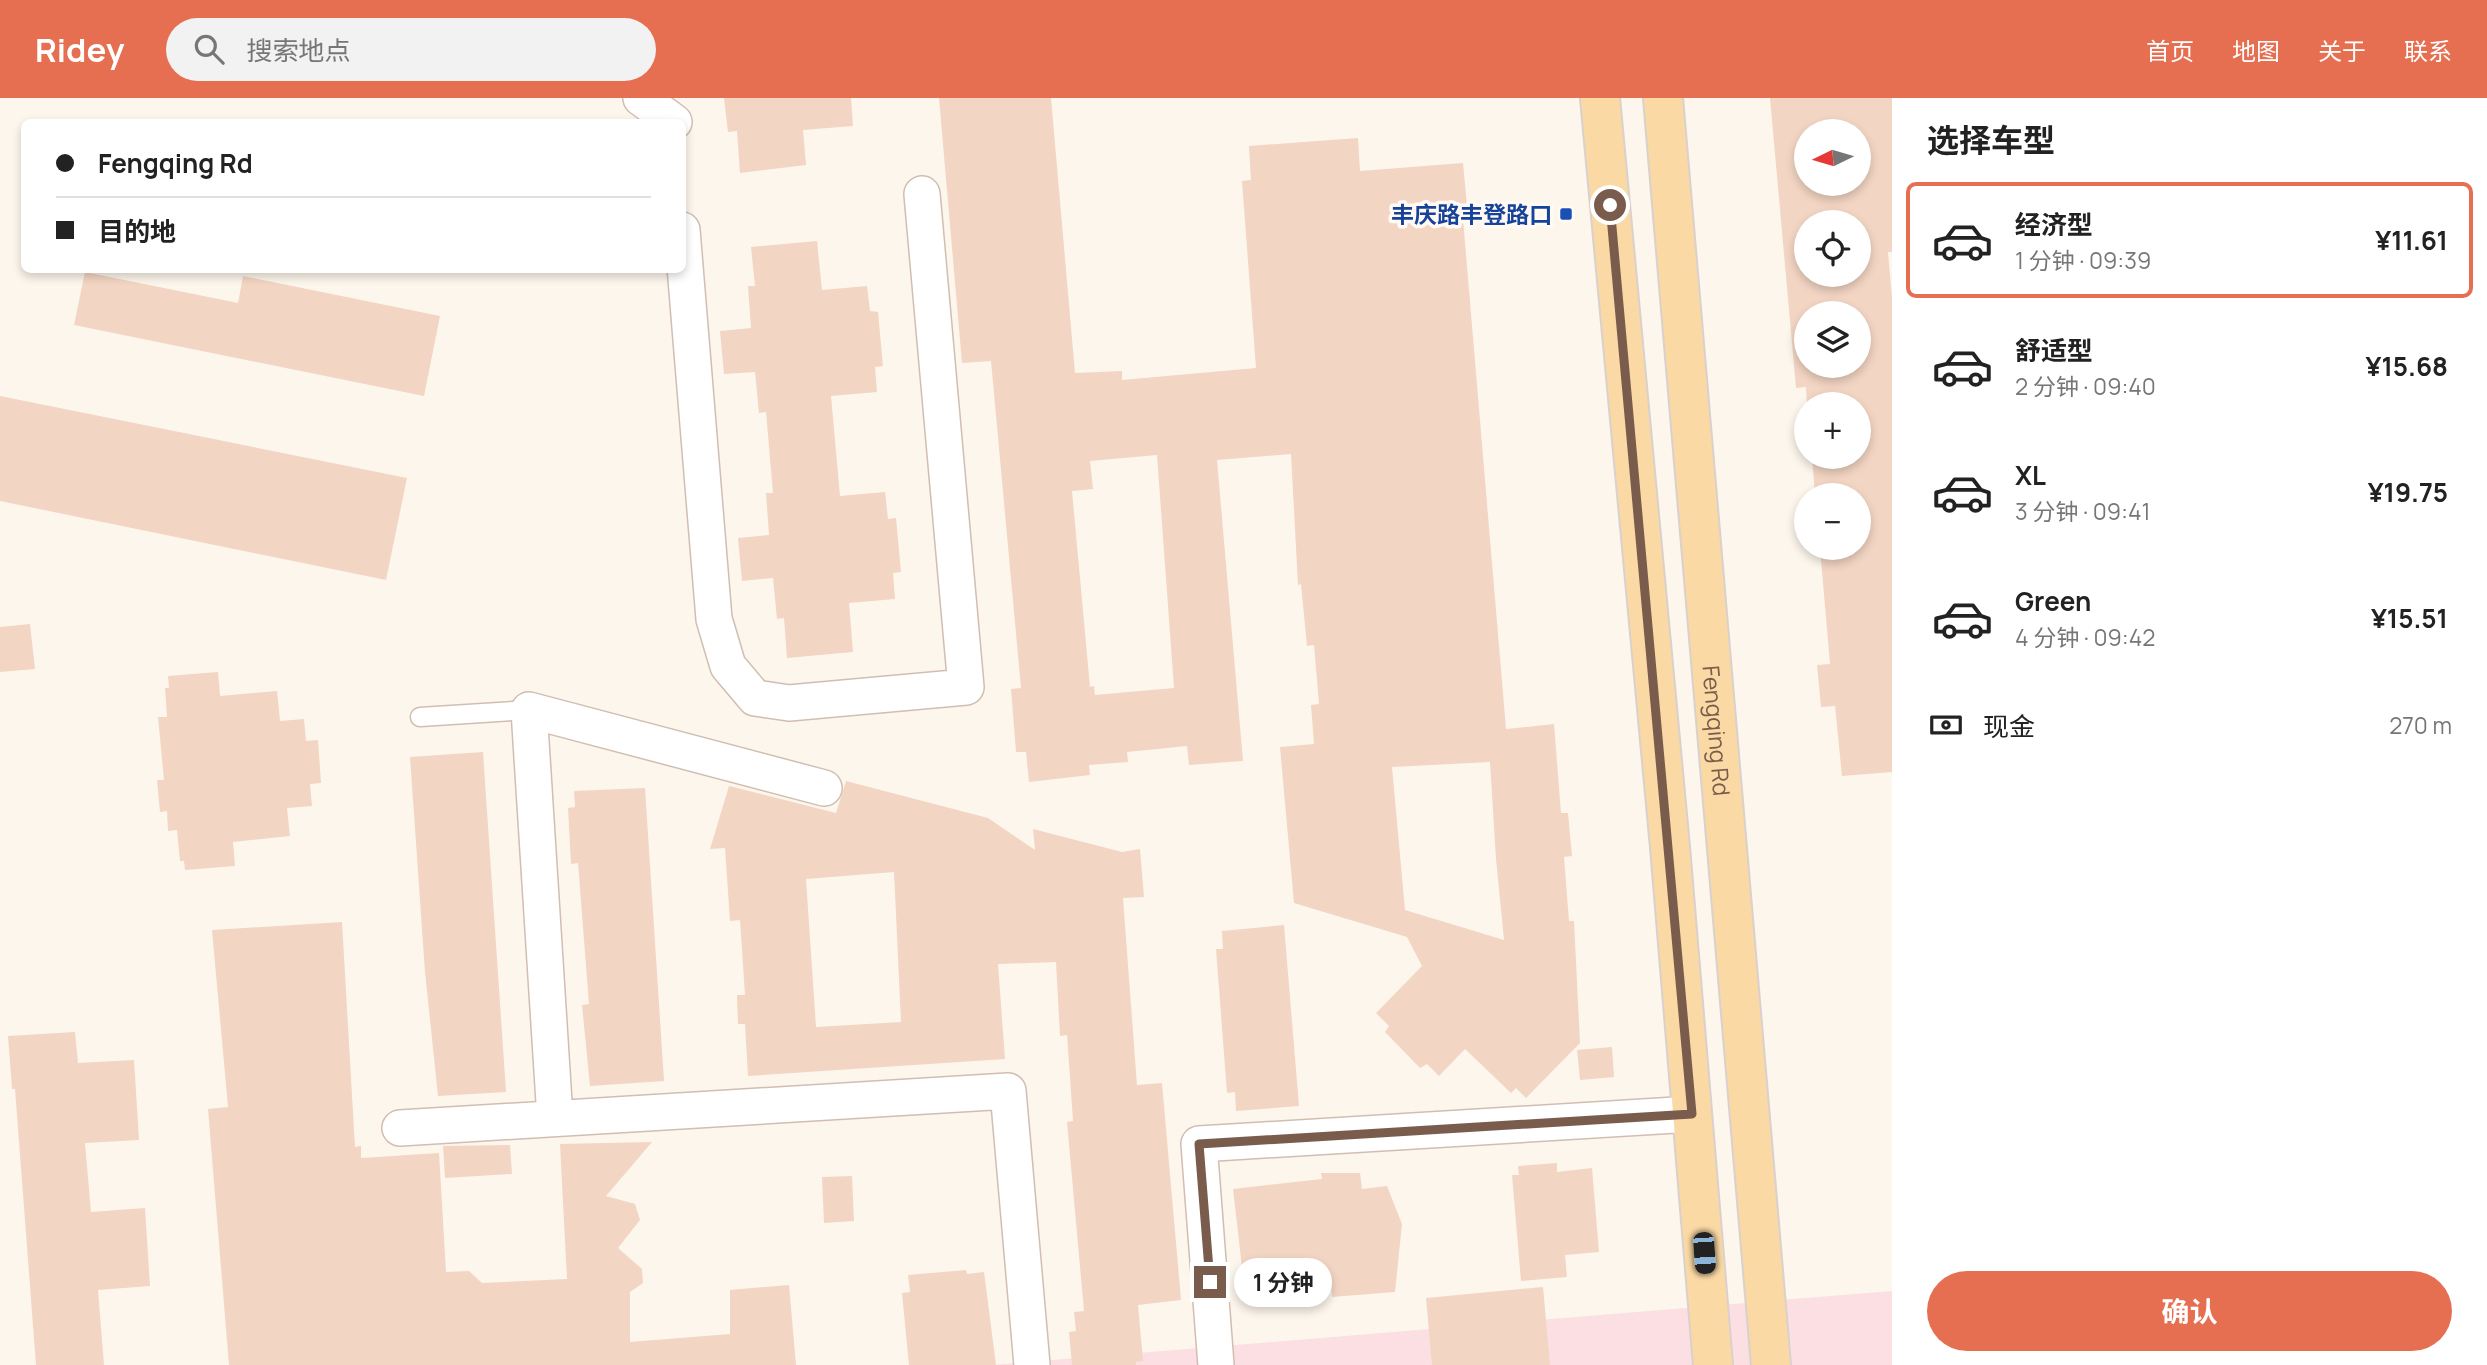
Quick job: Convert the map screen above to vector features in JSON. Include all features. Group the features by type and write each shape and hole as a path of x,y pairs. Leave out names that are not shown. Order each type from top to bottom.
{"main road":[{"path":"1600,98 1713,1365"},
{"name":"Fengqing Rd","path":"1663,98 1771,1365"}],"street":[{"path":"641,98 670,119"},
{"path":"686,273 714,619 728,666 755,698 789,703 966,687 922,194"},
{"path":"555,1118 529,710 824,788"},
{"path":"400,1128 1008,1091 1032,1365"},
{"path":"1216,1365 1199,1144 1692,1114"}],"lane":[{"path":"420,717 529,710"}],"shaded area":[{"path":"1892,1291 1892,1365 992,1365"}],"building":[{"path":"724,98 851,98 853,126 803,130 806,165 740,173 737,131 728,132"},
{"path":"939,98 1051,98 1075,373 1122,371 1122,380 1256,368 1242,181 1251,180 1249,146 1358,138 1360,171 1463,163 1467,206 1462,207 1506,729 1554,724 1561,813 1568,813 1572,856 1564,857 1569,921 1574,921 1580,1043 1526,1098 1516,1088 1511,1093 1465,1049 1439,1076 1427,1064 1420,1068 1385,1032 1389,1026 1376,1013 1422,966 1407,937 1294,903 1280,747 1314,744 1311,705 1319,704 1314,645 1307,646 1301,584 1298,585 1291,454 1217,460 1243,761 1189,765 1187,746 1127,752 1128,762 1089,765 1090,775 1029,782 1026,752 1016,752 1011,689 1021,688 991,361 962,363","holes":["1157,455 1174,688 1095,695 1094,686 1090,687 1072,491 1093,489 1090,461","1490,762 1496,859 1504,940 1405,910 1392,767"]},
{"path":"1770,98 1892,98 1892,252 1888,252 1892,297 1892,772 1842,776 1835,706 1821,707 1817,665 1830,664 1821,560 1871,560 1871,483 1814,483 1813,469 1871,469 1871,392 1806,392 1806,387 1796,388 1795,378 1871,378 1871,301 1794,301 1794,366"},
{"path":"817,241 822,290 867,286 870,311 878,312 883,366 875,367 877,392 831,396 840,496 885,492 888,519 896,518 901,572 893,573 895,599 849,603 853,652 787,658 784,618 777,619 773,578 742,581 738,538 769,535 766,493 773,493 766,412 759,413 755,372 724,374 720,331 751,328 748,286 755,286 751,247"},
{"path":"85,273 238,303 243,276 440,316 424,396 74,325"},
{"path":"0,396 407,478 386,580 0,501"},
{"path":"30,624 35,669 0,672 0,627"},
{"path":"218,672 220,696 277,691 280,721 304,719 306,741 318,740 321,783 310,784 312,806 287,808 290,836 233,842 235,866 185,870 184,861 180,861 177,830 168,831 167,811 160,812 157,780 164,780 158,717 167,717 165,688 169,688 168,676"},
{"path":"483,752 506,1092 438,1096 425,972 410,757"},
{"path":"846,781 988,818 1035,850 1033,829 1122,852 1140,849 1144,897 1123,898 1137,1085 1162,1083 1181,1300 1138,1305 1143,1361 1136,1362 1136,1365 1072,1365 1069,1332 1076,1331 1074,1312 1084,1311 1067,1122 1073,1121 1067,1035 1060,1036 1056,962 998,964 1005,1059 748,1076 745,1024 738,1024 737,995 745,995 740,920 730,921 725,848 710,849 729,786 836,813","holes":["894,872 901,1022 816,1027 806,879"]},
{"path":"645,788 664,1081 590,1086 582,1005 589,1004 578,863 571,864 568,808 575,807 574,791"},
{"path":"342,922 355,1147 361,1146 361,1158 439,1153 446,1272 469,1271 482,1283 567,1279 560,1144 652,1142 606,1196 635,1204 640,1220 618,1248 642,1269 643,1283 630,1292 630,1342 730,1334 730,1290 789,1285 796,1365 229,1365 208,1109 228,1107 212,930"},
{"path":"1284,925 1299,1106 1236,1111 1235,1092 1227,1093 1216,949 1223,949 1222,931"},
{"path":"75,1032 78,1063 134,1060 139,1140 85,1143 91,1212 145,1208 150,1286 98,1290 104,1365 36,1365 15,1089 12,1089 8,1036"},
{"path":"1612,1047 1614,1077 1580,1080 1577,1050"},
{"path":"510,1145 512,1174 445,1178 443,1146"},
{"path":"1557,1163 1557,1172 1592,1168 1599,1252 1565,1255 1567,1277 1521,1281 1512,1175 1519,1175 1518,1166"},
{"path":"1321,1173 1360,1173 1362,1189 1387,1186 1402,1224 1395,1292 1332,1297 1330,1275 1244,1285 1233,1189 1322,1179"},
{"path":"852,1176 854,1221 824,1223 822,1177"},
{"path":"966,1270 967,1274 984,1272 996,1365 909,1365 902,1293 910,1292 908,1275"},
{"path":"1543,1287 1550,1365 1432,1365 1426,1298"}],"place":[{"name":"丰庆路丰登路口","path":"1566,214"}],"route":[{"path":"1210,1282 1199,1144 1692,1114 1610,205"}]}
